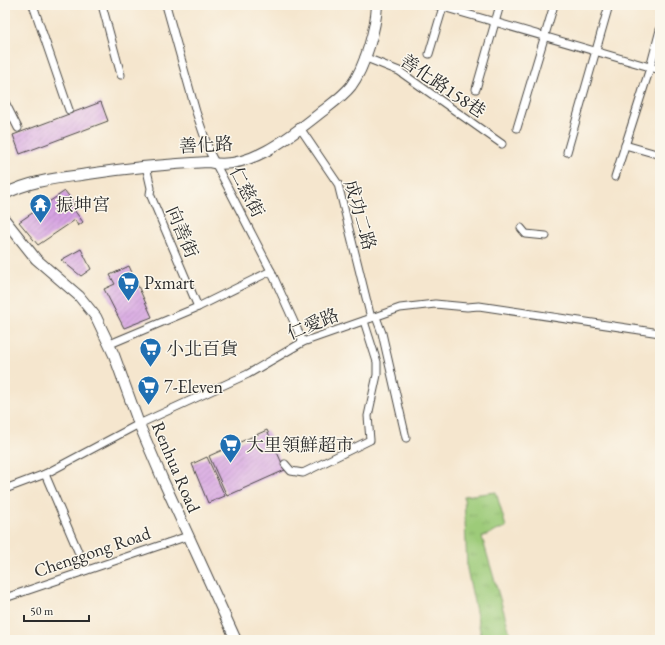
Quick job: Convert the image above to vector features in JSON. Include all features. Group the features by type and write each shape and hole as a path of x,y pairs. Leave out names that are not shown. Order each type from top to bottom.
{"main road":[{"name":"善化路","path":"5,194 36,182 146,166 208,162 216,164 237,162 276,145 300,128 351,87 374,32 377,5"},
{"name":"Renhua Road","path":"5,220 36,259 63,281 88,305 96,317 110,344 139,424 236,640"}],"street":[{"path":"33,5 69,110"},
{"path":"102,5 121,75"},
{"name":"仁慈街","path":"166,5 196,112 216,164 271,271 303,342"},
{"path":"476,89 500,5"},
{"path":"517,128 546,36 554,5"},
{"path":"567,152 609,5"},
{"path":"429,54 439,6 660,70"},
{"path":"615,177 624,145 650,68 660,30"},
{"name":"善化路158巷","path":"364,57 399,70 502,144"},
{"path":"5,102 18,128"},
{"name":"成功二路","path":"285,464 291,472 303,473 364,441 370,440 368,416 377,375 377,362 371,319 338,184 300,128"},
{"path":"624,145 660,155"},
{"name":"向善街","path":"146,166 151,188 150,194 198,307"},
{"path":"521,228 526,234 546,236"},
{"path":"110,344 198,307 271,271"},
{"name":"仁愛路","path":"5,489 45,474 139,424 248,374 303,342 400,308 435,304 467,307 480,306 660,333"},
{"name":"成功二路","path":"371,319 382,333 406,438"},
{"path":"45,474 86,570"},
{"name":"Chenggong Road","path":"5,598 188,536"}],"green space":[{"path":"496,492 506,527 482,537 512,640 482,640 467,569 464,496"}],"building":[{"path":"101,102 108,121 20,154 13,135"},
{"name":"振坤宮","path":"65,191 75,204 71,206 83,222 78,226 75,220 38,245 19,222"},
{"path":"81,249 91,269 81,276 61,260"},
{"name":"Pxmart","path":"129,266 152,317 124,328 104,289 115,284 110,275"},
{"path":"267,430 285,470 227,496 209,456"},
{"path":"207,457 225,496 208,503 192,464"}],"place":[{"name":"振坤宮","path":"40,224"},
{"name":"Pxmart","path":"129,302"},
{"name":"小北百貨","path":"151,368"},
{"name":"7-Eleven","path":"149,406"},
{"name":"大里領鮮超市","path":"231,464"}]}
